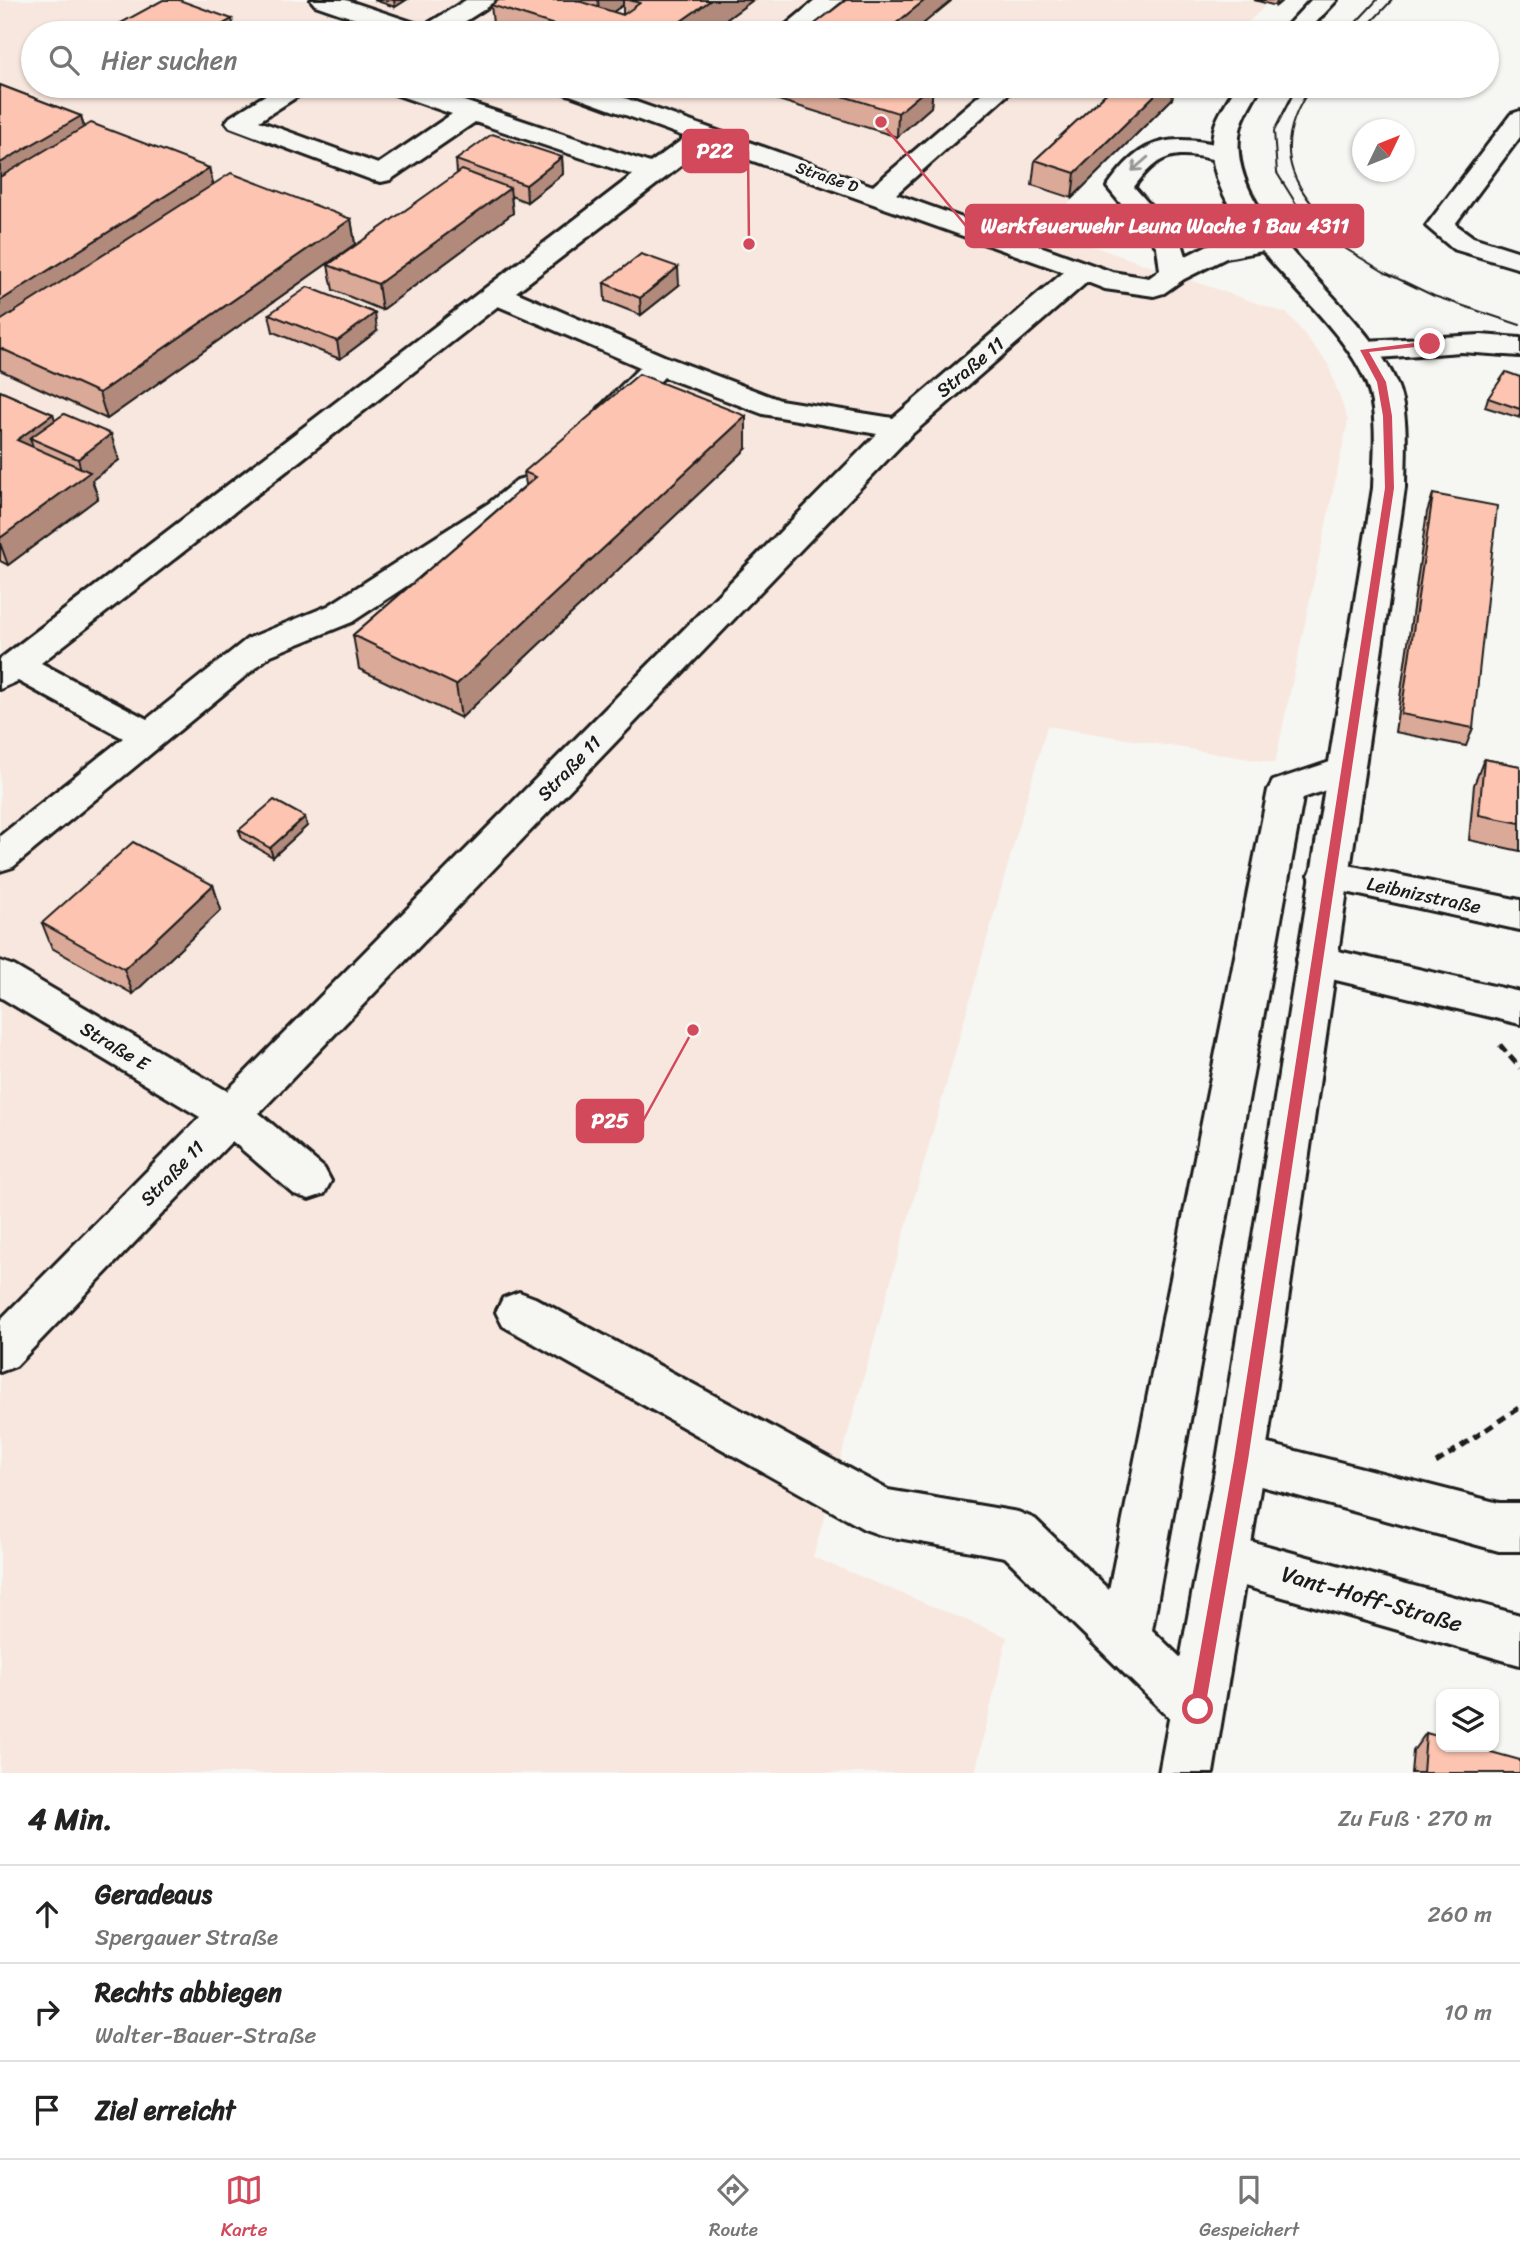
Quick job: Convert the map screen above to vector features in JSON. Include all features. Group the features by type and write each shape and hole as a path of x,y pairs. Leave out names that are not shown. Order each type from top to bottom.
{"main road":[{"path":"323,0 384,21 407,7"},
{"path":"449,21 483,0"},
{"path":"804,21 831,0"},
{"path":"1304,21 1325,0"},
{"path":"278,98 239,122 381,174 472,112"},
{"path":"431,98 652,173"},
{"name":"Straße D","path":"602,98 1084,270"},
{"path":"878,195 991,98"},
{"path":"1186,1773 1241,1460 1328,875 1390,488 1388,416 1381,382 1364,350 1342,322 1268,242 1236,196 1227,172 1226,151 1228,119 1241,98"},
{"path":"1520,119 1440,226 1463,243 1520,261"},
{"path":"148,734 8,671 706,134"},
{"path":"1174,273 1171,246 1121,187 1130,173 1158,148 1186,144 1226,151"},
{"path":"1084,270 1105,280 1154,287 1174,273 1218,251 1268,242"},
{"name":"Straße 11","path":"0,1351 900,428 1084,270"},
{"path":"495,294 660,364 774,408 900,428"},
{"path":"1364,350 1479,343 1520,347"},
{"path":"590,435 660,364"},
{"path":"0,857 148,734 258,648 340,614 500,510 550,469"},
{"path":"1125,1639 1286,790 1345,770"},
{"name":"Leibnizstraße","path":"1328,875 1520,915"},
{"path":"1316,961 1520,1008"},
{"name":"Straße E","path":"0,977 230,1114 309,1181"},
{"path":"519,1312 881,1512 1018,1536 1198,1709"},
{"path":"1241,1460 1499,1527 1520,1527"},
{"name":"Vant-Hoff-Straße","path":"1224,1558 1520,1640"}],"path":[{"path":"1385,1497 1520,1407"}],"shaded area":[{"path":"0,0 1283,0 1276,6 1267,4 1249,21 21,21 21,98 1173,98 1043,229 1288,314 1328,364 1348,421 1275,763 1047,726 813,1557 1007,1637 975,1773 0,1773"}],"building":[{"path":"163,0 179,0 232,19 228,21 124,21"},
{"path":"499,0 575,0 623,15 640,3 629,0 711,0 681,21 542,21 491,5"},
{"path":"846,0 925,0 899,21 819,21"},
{"path":"0,85 21,93 21,98 34,98 81,116 0,163"},
{"path":"849,98 916,98 898,113"},
{"path":"1101,98 1152,98 1075,173 1035,160"},
{"path":"91,123 209,168 0,301 0,177"},
{"path":"492,134 562,157 526,185 456,160"},
{"path":"462,170 510,188 378,284 328,265"},
{"path":"231,173 351,219 99,393 0,348 0,321"},
{"path":"641,254 678,267 640,298 604,283"},
{"path":"308,287 375,313 337,341 269,314"},
{"path":"1506,372 1520,377 1520,409 1488,398"},
{"path":"639,374 746,416 456,685 353,635 536,477 524,472"},
{"path":"0,391 53,414 17,440 90,472 0,538"},
{"path":"64,414 111,434 78,459 30,438"},
{"path":"1433,494 1497,506 1473,728 1401,714"},
{"path":"1484,759 1520,766 1520,823 1479,815"},
{"path":"274,800 305,817 270,848 239,830"},
{"path":"133,842 213,885 124,969 42,923"},
{"path":"1426,1733 1436,1736 1436,1752 1491,1752 1520,1760 1520,1773 1423,1773"}],"tram line":[{"path":"1357,21 1377,0"},
{"path":"1372,21 1392,0"},
{"path":"1291,98 1274,131 1277,173 1300,210 1338,244 1384,272 1434,296 1520,325"},
{"path":"1305,98 1290,132 1289,152 1293,172 1315,208 1351,242"}],"place":[{"name":"Werkfeuerwehr Leuna Wache 1 Bau 4311","path":"881,122"},
{"name":"P22","path":"749,244"},
{"name":"P25","path":"693,1030"}],"route":[{"path":"1198,1709 1241,1460 1328,875 1390,488 1388,416 1381,382 1364,350 1430,344"}]}
